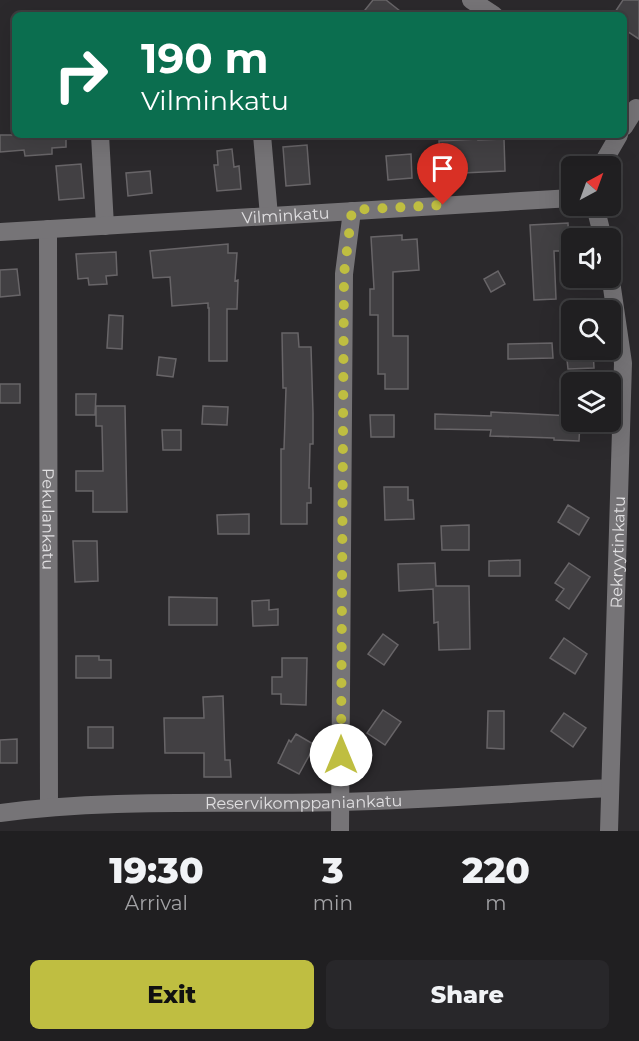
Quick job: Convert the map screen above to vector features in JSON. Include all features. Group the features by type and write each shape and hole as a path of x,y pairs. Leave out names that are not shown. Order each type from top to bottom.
{"street":[{"path":"471,0 489,12"},
{"path":"627,120 633,106"},
{"path":"100,138 105,226"},
{"path":"262,138 269,216"},
{"path":"607,156 617,138"},
{"name":"Vilminkatu","path":"0,232 561,199"},
{"path":"340,831 344,274 352,210"},
{"name":"Pekulankatu","path":"48,229 49,807"},
{"name":"Rekryytinkatu","path":"609,831 623,363 612,288"},
{"name":"Reservikomppaniankatu","path":"0,813 49,807 158,803 340,802 609,788"}],"building":[{"path":"373,0 386,0 401,12 363,12"},
{"path":"623,0 639,0 639,39 627,31 627,12 615,12"},
{"path":"0,135 12,135 12,138 66,138 66,147 52,148 52,154 25,156 24,150 0,152"},
{"path":"504,139 505,171 441,174 439,141"},
{"path":"307,145 310,184 286,186 283,147"},
{"path":"232,149 234,167 239,166 241,189 217,191 214,165 218,165 217,151"},
{"path":"411,154 412,178 388,180 386,156"},
{"path":"81,164 84,198 59,200 56,166"},
{"path":"150,171 152,193 128,196 126,173"},
{"path":"568,223 568,228 561,228 561,251 554,251 556,299 534,300 530,225"},
{"path":"402,235 402,240 417,239 419,270 393,272 393,336 408,336 408,389 385,389 385,374 378,374 378,315 370,315 370,289 374,289 371,237"},
{"path":"228,244 228,253 237,253 235,281 238,280 237,309 227,309 227,361 209,361 208,303 172,306 170,277 153,278 150,251"},
{"path":"116,252 117,275 106,276 107,284 89,285 88,278 78,279 76,254"},
{"path":"17,269 20,295 0,297 0,270"},
{"path":"498,271 505,284 491,292 484,279"},
{"path":"109,315 123,316 122,349 107,348"},
{"path":"282,333 298,333 299,347 311,347 313,444 310,444 311,503 307,503 307,524 281,524 281,449 284,449 286,388 283,388"},
{"path":"552,343 553,358 508,359 508,344"},
{"path":"159,357 176,359 173,377 157,375"},
{"path":"567,360 594,360 594,368 568,369"},
{"path":"0,384 20,384 20,403 0,403"},
{"path":"76,394 96,394 95,415 76,415"},
{"path":"96,406 125,406 127,512 93,512 93,491 76,491 76,471 103,471 102,426 96,426"},
{"path":"203,406 228,407 227,425 202,424"},
{"path":"491,412 561,415 561,432 579,432 579,441 490,436 491,430 435,429 435,414 491,416"},
{"path":"370,415 394,415 394,437 371,437"},
{"path":"162,430 181,430 181,450 163,450"},
{"path":"384,487 408,487 408,500 413,500 414,519 385,520"},
{"path":"568,505 589,518 579,535 558,522"},
{"path":"249,514 249,534 218,534 217,515"},
{"path":"469,525 469,550 442,550 441,526"},
{"path":"73,541 97,541 98,581 75,582"},
{"path":"520,560 520,576 489,576 489,561"},
{"path":"435,563 436,586 469,586 470,649 439,650 438,622 434,623 433,589 399,591 398,564"},
{"path":"569,563 590,577 569,609 556,600 564,589 555,583"},
{"path":"169,597 217,598 217,625 169,625"},
{"path":"269,600 269,610 278,609 278,625 253,626 252,601"},
{"path":"383,634 398,645 384,665 368,654"},
{"path":"564,638 587,654 575,674 550,658"},
{"path":"76,656 99,656 99,660 111,660 111,678 76,678"},
{"path":"282,658 307,658 306,705 281,704 281,694 272,694 272,677 282,677"},
{"path":"223,696 225,760 230,760 231,777 204,777 204,753 165,753 164,718 204,718 203,697"},
{"path":"383,710 401,722 385,745 367,733"},
{"path":"488,711 504,711 504,749 487,748"},
{"path":"564,713 586,728 573,747 551,731"},
{"path":"88,727 113,727 113,748 88,748"},
{"path":"296,734 315,745 299,774 278,763 289,740 291,742"},
{"path":"17,739 17,763 0,763 0,740"}],"route":[{"path":"341,755 344,274 352,210 443,205"}]}
